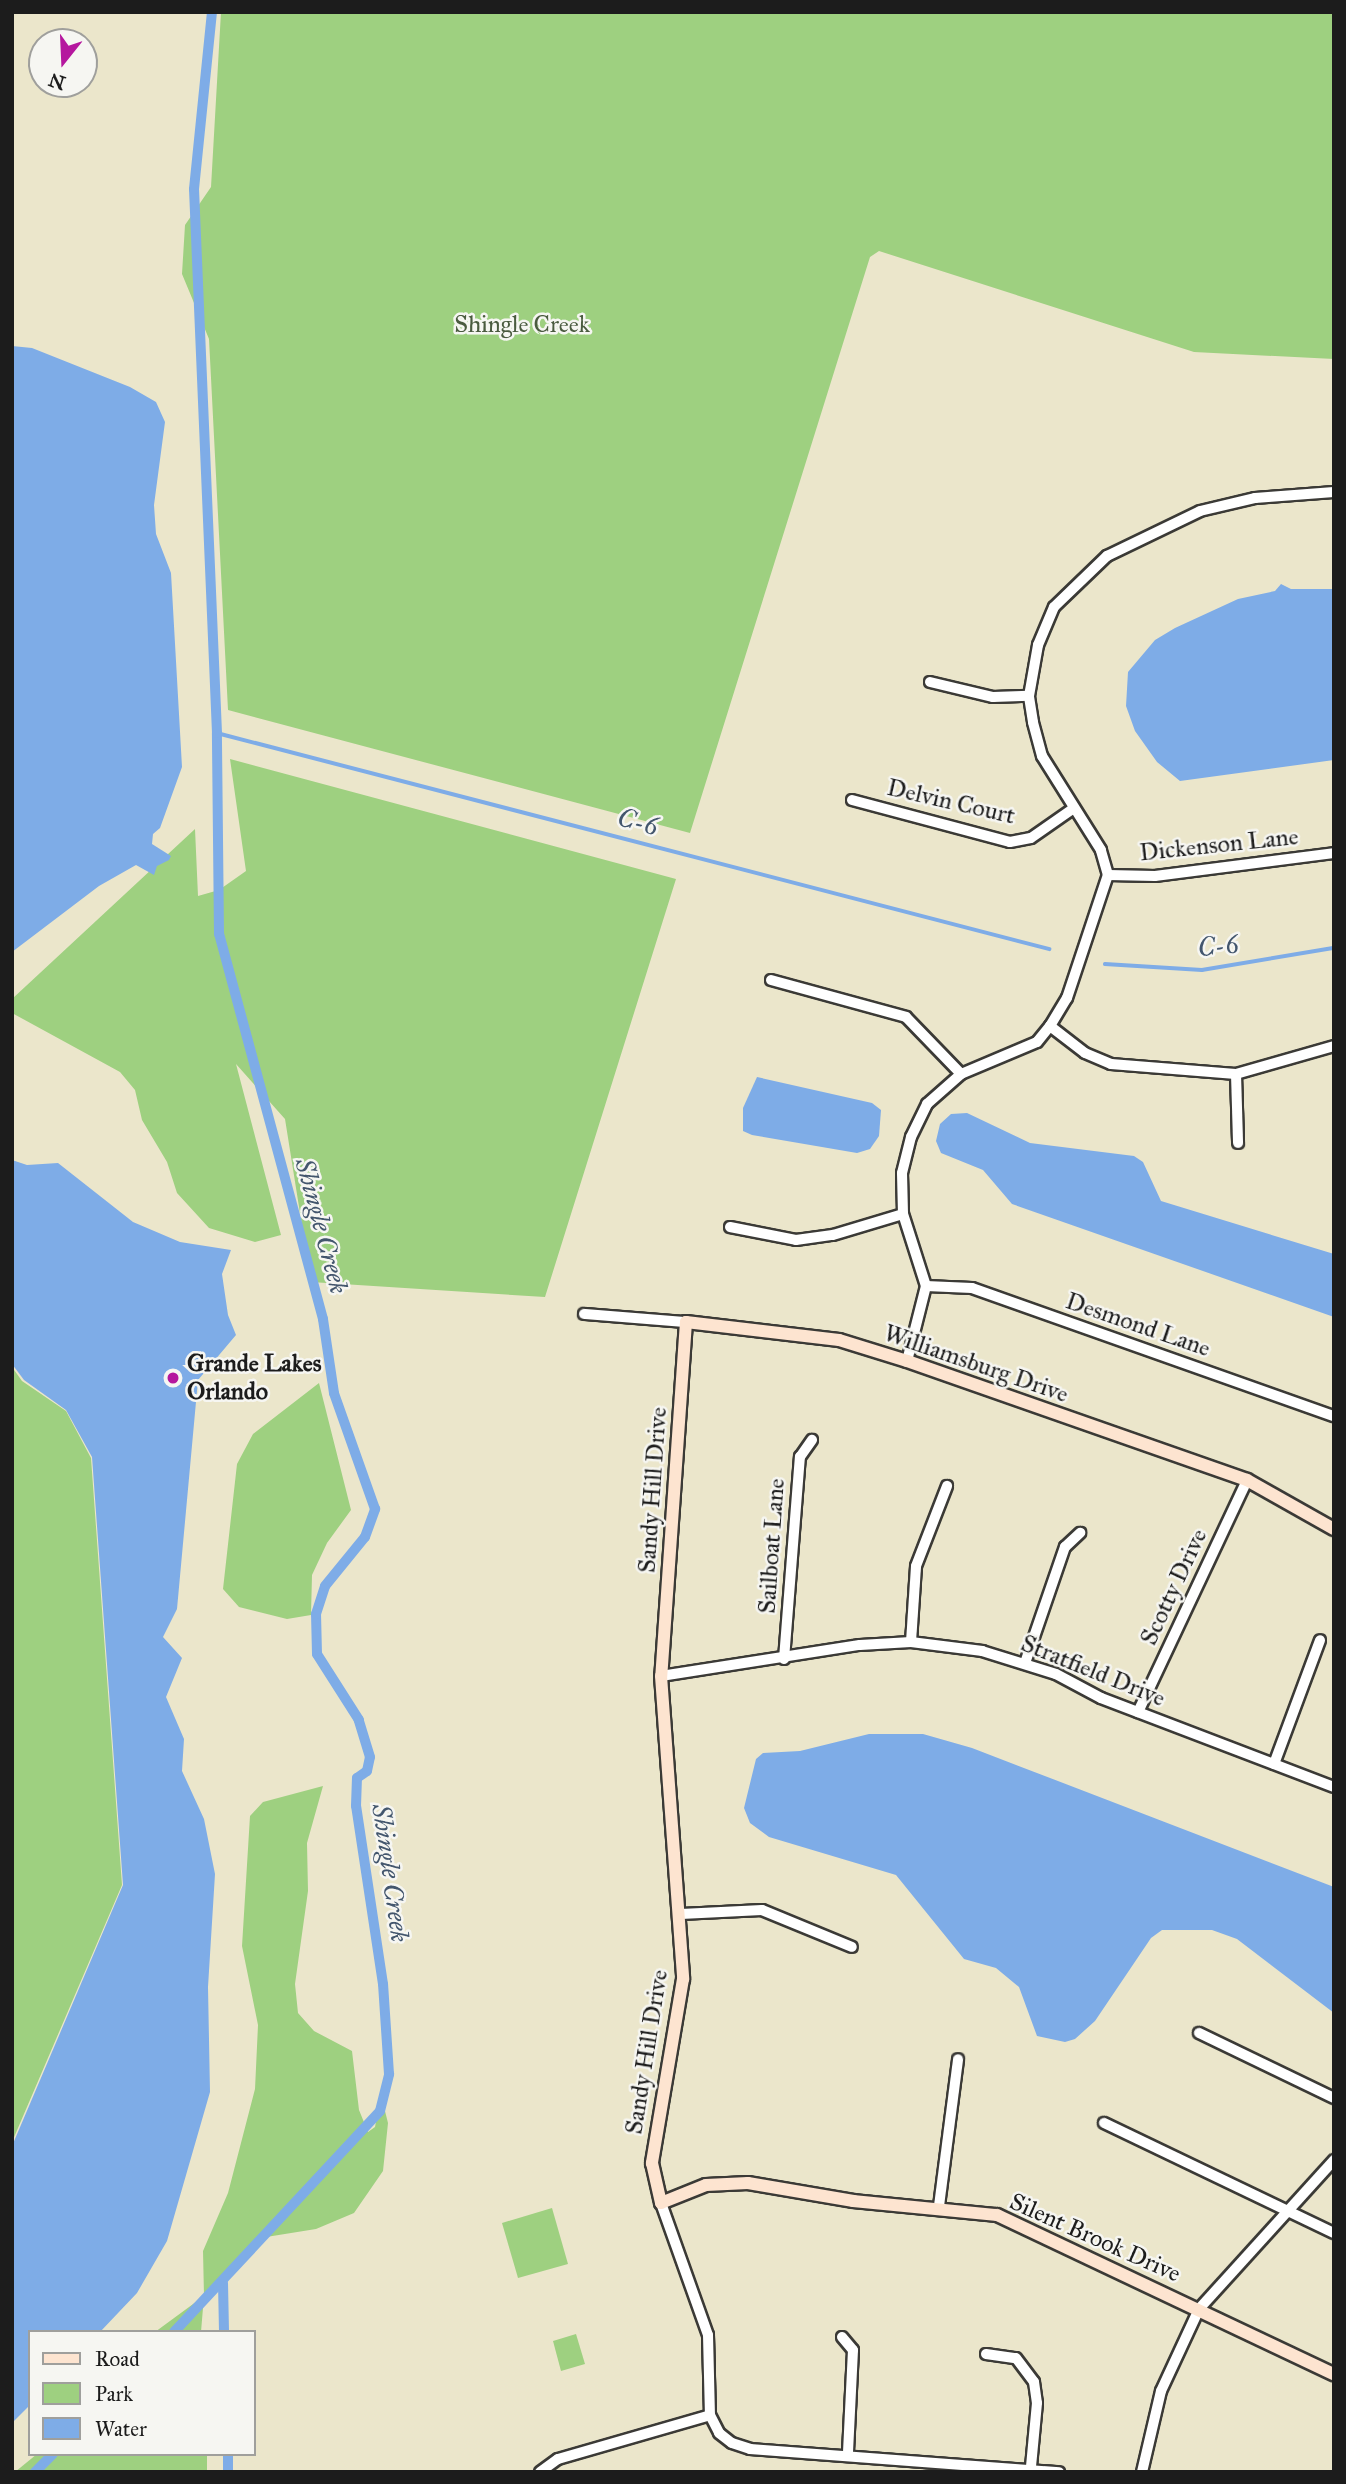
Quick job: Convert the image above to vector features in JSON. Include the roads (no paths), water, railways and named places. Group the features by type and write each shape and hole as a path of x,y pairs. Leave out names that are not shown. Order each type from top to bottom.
{"street":[{"path":"907,1361 926,1286 903,1214 902,1173 911,1137 927,1104 961,1074 1037,1042 1050,1026 1067,998 1108,875 1101,850 1042,756 1029,696 1038,645 1054,607 1107,556 1200,511 1290,494 1334,492"},
{"path":"930,682 993,697 1029,696"},
{"name":"Delvin Court","path":"852,800 1010,842 1031,838 1074,808"},
{"name":"Dickenson Lane","path":"1108,875 1155,876 1334,853"},
{"path":"771,980 906,1017 961,1074"},
{"path":"1050,1026 1085,1053 1111,1064 1236,1074 1334,1046"},
{"path":"1236,1074 1238,1143"},
{"path":"730,1227 796,1240 833,1235 903,1214"},
{"name":"Desmond Lane","path":"926,1286 972,1288 1334,1416"},
{"name":"Williamsburg Drive","path":"584,1314 686,1322 839,1340 907,1361 1247,1480 1334,1529"},
{"name":"Sandy Hill Drive","path":"686,1322 662,1676 681,1914 680,2006 654,2139 652,2163 661,2203 708,2335 710,2415"},
{"name":"Sailboat Lane","path":"784,1659 800,1457 812,1440"},
{"name":"Scotty Drive","path":"1138,1712 1247,1480"},
{"path":"911,1642 916,1566 947,1486"},
{"path":"1025,1663 1065,1547 1080,1533"},
{"path":"1274,1765 1320,1640"},
{"name":"Stratfield Drive","path":"662,1676 911,1642 982,1651 1025,1663 1138,1712 1334,1787"},
{"path":"681,1914 762,1910 852,1947"},
{"path":"1199,2033 1334,2098"},
{"path":"939,2206 958,2059"},
{"path":"1104,2123 1334,2234"},
{"path":"1142,2472 1161,2392 1199,2309 1334,2160"},
{"name":"Silent Brook Drive","path":"661,2203 721,2183 853,2201 939,2206 1023,2224 1334,2374"},
{"path":"842,2337 853,2350 848,2454"},
{"path":"986,2354 1016,2358 1034,2382 1037,2403 1031,2466"},
{"path":"540,2472 558,2459 710,2415 719,2433 750,2449 1031,2466 1059,2472"}],"water":[{"path":"12,346 32,348 130,387 156,402 165,422 154,505 156,534 171,573 182,767 160,828 153,834 152,844 171,856 169,860 157,866 154,875 136,865 99,886 12,952"},
{"path":"1281,584 1291,589 1334,589 1334,760 1180,781 1157,762 1135,731 1126,706 1128,672 1155,640 1175,628 1238,599 1275,591"},
{"path":"757,1077 872,1103 881,1110 879,1136 870,1149 857,1153 752,1135 743,1131 743,1108"},
{"path":"967,1113 1030,1143 1134,1156 1143,1162 1161,1201 1334,1254 1334,1317 1012,1204 983,1170 941,1153 936,1141 940,1124 951,1114"},
{"path":"12,1160 27,1165 58,1163 133,1222 180,1242 231,1250 222,1274 228,1315 236,1335 198,1380 177,1609 163,1637 182,1658 166,1697 184,1739 182,1771 204,1819 215,1874 208,1987 210,2092 167,2241 137,2293 102,2330 28,2330 28,2407 12,2423 12,2146 123,1885 92,1457 66,1410 24,1380 12,1364"},
{"path":"869,1734 923,1734 972,1748 1334,1887 1334,2013 1237,1939 1212,1930 1162,1930 1151,1938 1095,2021 1075,2039 1065,2042 1037,2036 1019,1987 996,1968 964,1959 896,1875 769,1837 750,1823 744,1808 756,1759 763,1753 800,1751"}],"waterway":[{"name":"Shingle Creek","path":"176,2330 380,2111 389,2074 383,1984 356,1806 357,1778 367,1771 370,1757 359,1720 317,1654 316,1614 325,1586 365,1537 375,1509 334,1393 323,1319 219,934 217,733 194,189 212,12"},
{"name":"C-6","path":"217,733 1049,949"},
{"name":"C-6","path":"1105,964 1202,970 1334,948"},
{"path":"223,2283 224,2330"},
{"name":"Shingle Creek","path":"35,2472 51,2456"},
{"path":"228,2456 228,2472"}],"place":[{"name":"Grande Lakes Orlando","path":"173,1378"}]}
